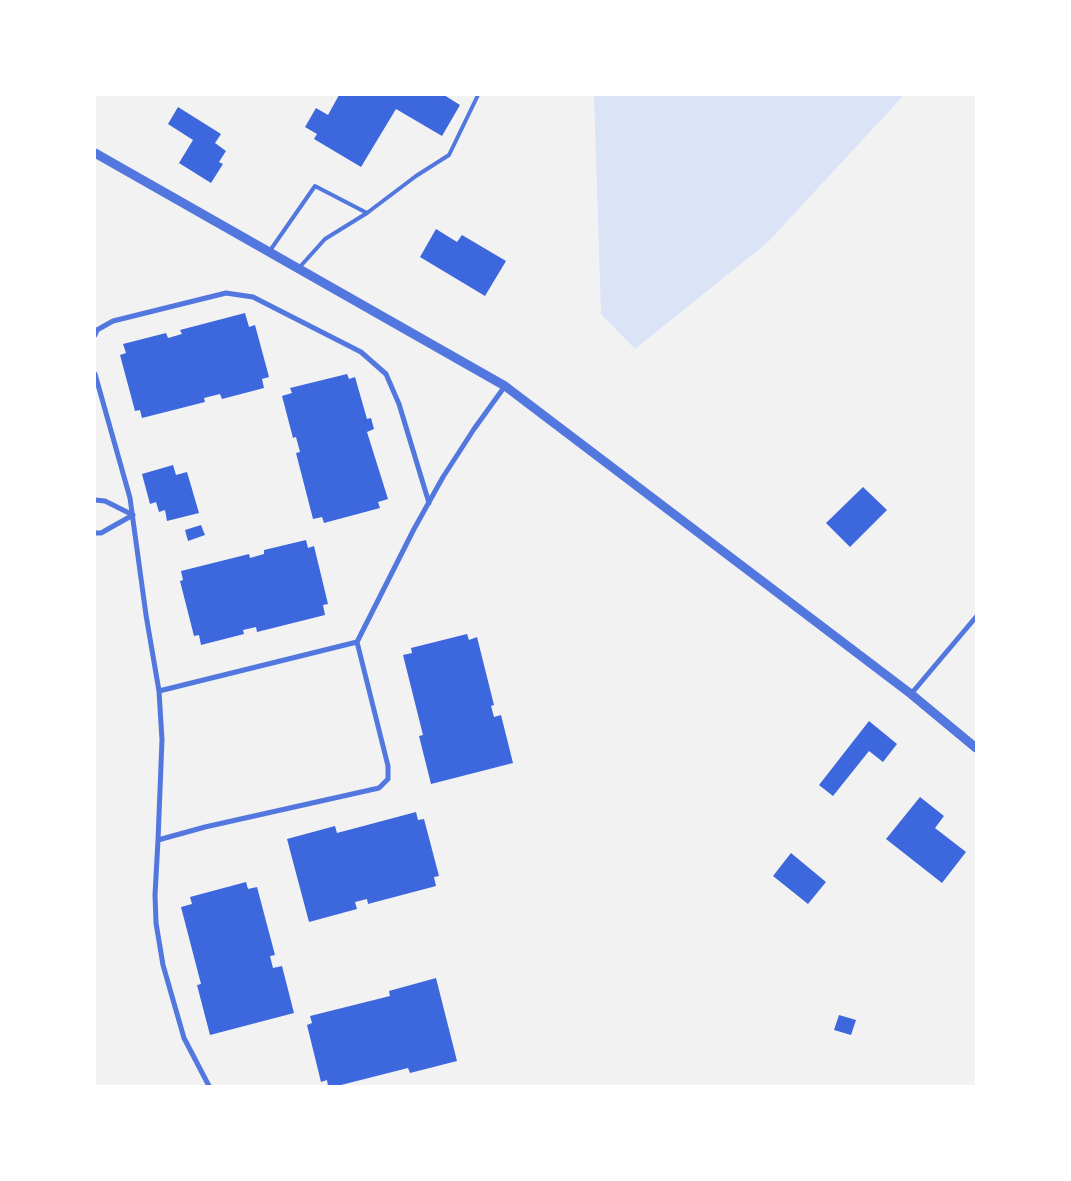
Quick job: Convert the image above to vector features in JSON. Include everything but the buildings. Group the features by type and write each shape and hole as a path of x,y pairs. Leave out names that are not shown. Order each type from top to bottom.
{"street":[{"path":"95,153 505,386 911,694 976,748"},
{"path":"95,335 97,330 113,321 226,293 253,297 361,352 386,374 399,404 429,503"},
{"path":"95,374 134,515 146,616 159,691 162,740 155,895 156,923 162,958 184,1038 209,1086"},
{"path":"158,840 205,827 379,788 388,779 388,766 357,642 429,503 459,451 505,386"},
{"path":"95,500 106,501 134,515"},
{"path":"95,533 101,532 134,515"},
{"path":"911,694 976,617"},
{"path":"159,691 357,642"}],"lane":[{"path":"298,269 325,239 367,214 416,176 449,155 478,95"},
{"path":"268,252 315,186 367,214"}],"shaded area":[{"path":"594,95 904,95 768,242 635,349 601,314"}]}
